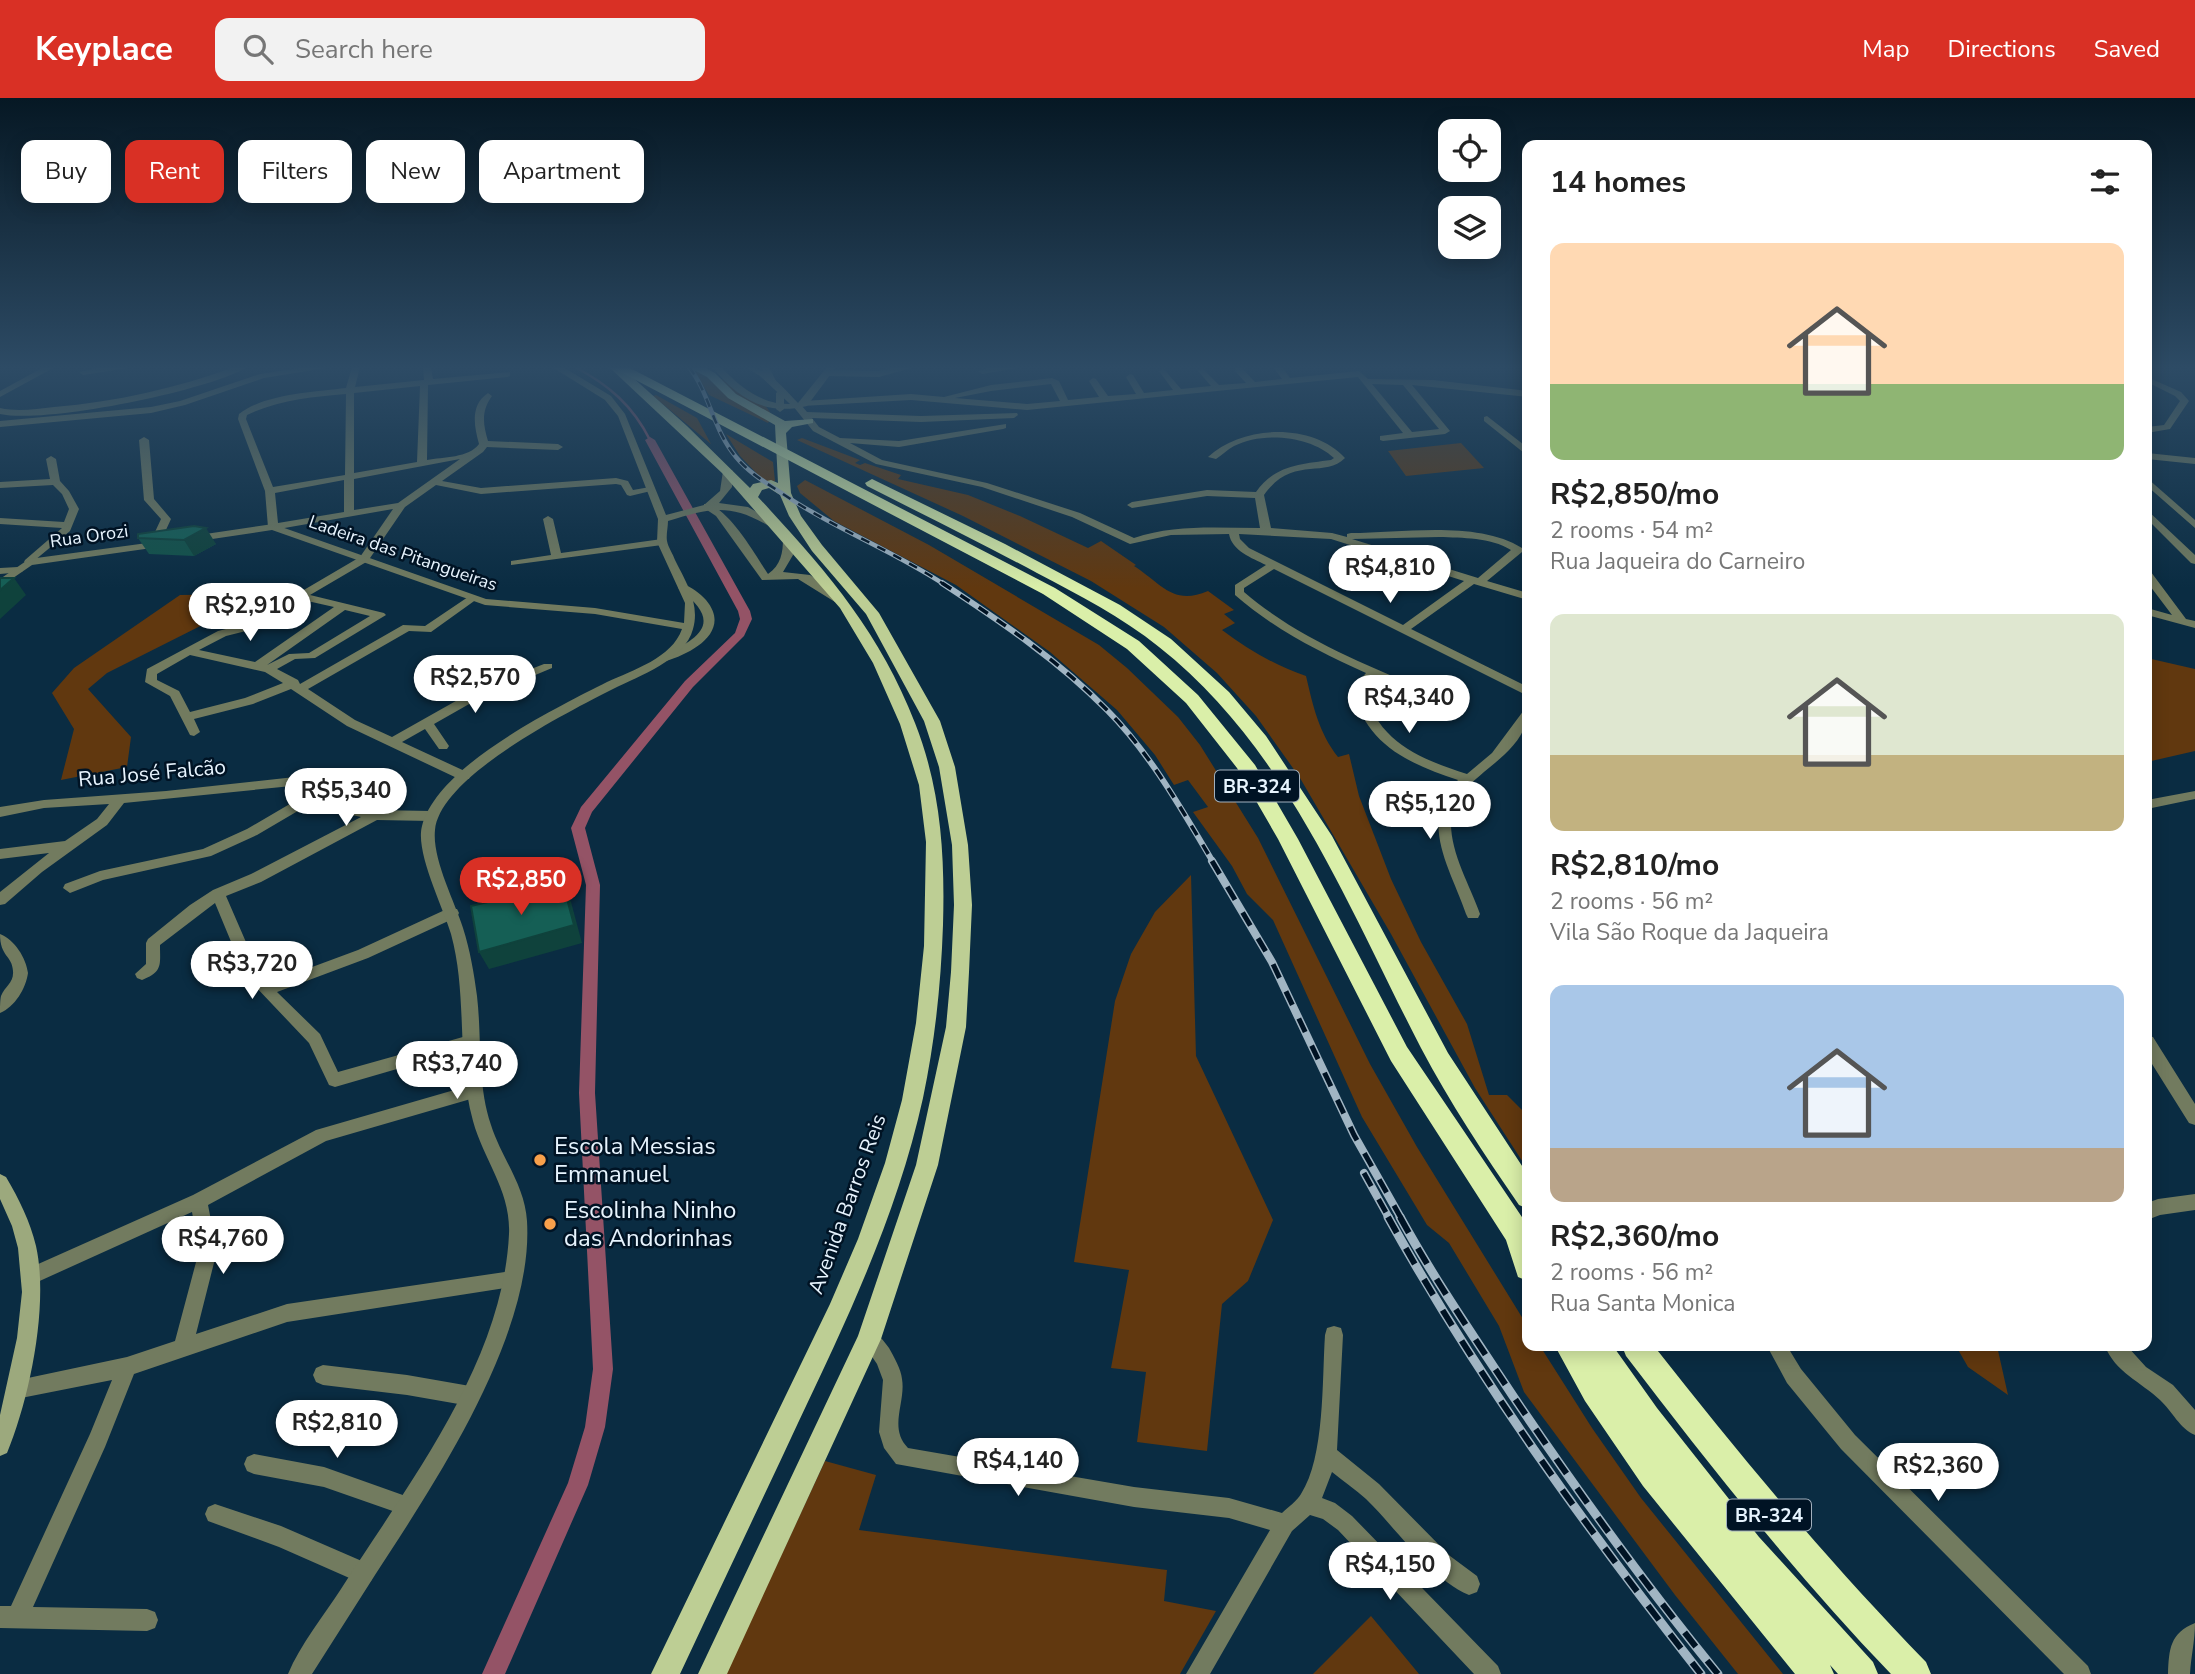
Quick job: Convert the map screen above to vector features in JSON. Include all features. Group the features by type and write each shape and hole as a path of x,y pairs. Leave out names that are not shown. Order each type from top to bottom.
{"highway":[{"name":"BR-324","path":"773,441 1093,617 1133,645 1192,699 1245,765 1288,839 1399,1054 1522,1241"},
{"name":"BR-324","path":"830,470 994,543 1113,608 1149,630 1182,656 1240,715 1279,765 1316,827 1430,1044 1522,1188"},
{"path":"1572,1351 1616,1421 1666,1490 1817,1674"},
{"name":"BR-324","path":"1600,1351 1647,1418 1748,1548 1861,1674"},
{"name":"BR-324","path":"1640,1351 1740,1480 1837,1594 1914,1674"}],"main road":[{"name":"Avenida Barros Reis","path":"665,1674 826,1339 865,1248 906,1125 926,1027 932,973 936,881 934,839 923,768 905,717 868,641 844,604 752,496 699,441"},
{"path":"712,1674 869,1339 927,1165 956,1027 960,972 963,905 960,845 947,767 932,721 872,613 803,529 786,493 781,441"},
{"path":"752,496 757,487 771,484 786,493"},
{"path":"0,1182 16,1208 33,1275 27,1335 0,1446"}],"street":[{"path":"144,441 149,500 166,519 154,545"},
{"path":"250,441 270,491 273,527"},
{"path":"349,514 350,441"},
{"path":"422,463 423,441"},
{"path":"633,441 663,519 663,542 690,603 690,627 666,657"},
{"path":"837,441 890,466 984,485 1076,515 1134,542 1163,533 1266,531 1332,536 1475,535 1500,539 1513,544 1518,550 1403,630"},
{"path":"854,441 899,444 919,441"},
{"path":"1213,457 1230,444 1241,441"},
{"path":"1266,531 1259,495 1265,485 1280,472 1334,463 1340,458 1312,441"},
{"path":"194,732 175,694 152,682 151,672 222,633 250,627 364,559 401,505 484,444 558,447"},
{"path":"270,491 470,455"},
{"path":"2152,457 2195,461"},
{"path":"0,584 29,562 69,525 74,509 72,502 55,482 51,459"},
{"path":"663,519 702,507 725,493 729,483 728,471"},
{"path":"435,482 481,491 617,481 625,483 631,493 650,490"},
{"path":"0,485 55,482"},
{"path":"2152,486 2195,525"},
{"path":"1132,505 1207,493 1259,495"},
{"name":"Rua Orozi","path":"29,562 273,527 401,505"},
{"path":"702,507 751,510 784,533 789,553 780,571 766,578"},
{"path":"702,507 720,514 766,578"},
{"path":"2152,518 2195,561"},
{"path":"548,519 557,557"},
{"path":"0,521 69,525"},
{"name":"Ladeira das Pitangueiras","path":"273,527 472,598 499,605 595,611 690,627"},
{"path":"1234,533 1238,545 1522,689"},
{"path":"1332,536 1522,595"},
{"path":"515,563 663,542"},
{"path":"1274,564 1239,587 1239,593 1284,626 1426,695"},
{"path":"0,570 18,570"},
{"path":"766,578 784,574 807,576 844,604"},
{"path":"2152,580 2182,621"},
{"path":"299,1674 407,1506 470,1396 503,1315 512,1280 518,1234 514,1192 483,1127 475,1091 470,1041 470,1004 452,913 428,838 430,816 464,776 489,755 559,712 666,657 691,648 703,638 709,626 710,612 702,599 683,587"},
{"path":"263,668 293,656 311,656 380,615 303,597"},
{"path":"187,717 297,685 407,627 427,630 472,598"},
{"path":"263,668 343,606"},
{"path":"2152,612 2195,625"},
{"path":"188,651 263,668 297,685 351,723 464,776"},
{"path":"393,742 474,696 548,666"},
{"path":"1374,671 1359,688 1364,711 1375,726 1410,757 1466,778"},
{"path":"1473,914 1448,844 1444,822 1447,807 1466,778 1493,759 1522,721"},
{"path":"427,723 443,746"},
{"name":"Rua José Falcão","path":"0,812 36,805 308,781 306,800"},
{"path":"2152,805 2195,795"},
{"path":"0,900 66,846 102,822 120,798"},
{"path":"70,888 100,876 219,848 306,800 375,815 430,816"},
{"path":"142,974 153,967 151,945 195,909 218,894 256,878 375,815"},
{"path":"0,854 66,846"},
{"path":"218,894 248,960 266,989 310,1032 324,1052 333,1079 341,1080 470,1041"},
{"path":"266,989 363,954 452,913"},
{"path":"0,940 18,958 22,976 18,987 0,1007"},
{"path":"2152,1050 2195,1118"},
{"path":"33,1275 199,1201 322,1135 475,1091"},
{"path":"183,1348 208,1251 199,1201"},
{"path":"2152,1210 2195,1202"},
{"path":"16,1389 127,1367 286,1313 512,1280"},
{"path":"1197,1674 1284,1524 1307,1504 1318,1482 1327,1455 1334,1335"},
{"path":"869,1339 883,1354 893,1380 888,1436 895,1451 903,1457 1134,1497 1229,1508 1284,1524"},
{"path":"1779,1351 1794,1376 1848,1442 2080,1674"},
{"path":"2119,1351 2139,1374 2166,1392 2195,1425"},
{"path":"127,1367 9,1617 147,1620"},
{"path":"323,1375 408,1385 470,1396"},
{"path":"1327,1455 1372,1491 1442,1564 1469,1584"},
{"path":"254,1464 324,1477 407,1506"},
{"path":"1307,1504 1328,1510 1345,1523 1490,1674"},
{"path":"215,1514 281,1537 363,1573"},
{"path":"2179,1674 2180,1648 2186,1637 2195,1634"}],"shaded area":[{"path":"730,441 737,441 773,462 775,481 764,481 740,456"},
{"path":"798,441 809,441 860,460 855,463 860,465 865,463 901,475 898,479 968,495 1088,548 1101,541 1168,591 1186,596 1208,591 1234,610 1224,614 1235,623 1222,630 1262,656 1306,676 1321,729 1338,757 1349,754 1359,796 1391,879 1421,942 1467,1024 1489,1095 1507,1095 1522,1110 1522,1161 1475,1088 1391,934 1300,778 1256,716 1217,673 1164,627 1091,581 963,516"},
{"path":"1461,443 1484,468 1406,476 1388,451"},
{"path":"805,480 929,545 1099,645 1178,717 1200,745 1258,838 1370,1064 1417,1147 1522,1317 1522,1351 1543,1351 1641,1498 1783,1674 1738,1674 1675,1595 1524,1392 1499,1326 1449,1243 1427,1225 1362,1117 1273,920 1247,894 1232,866 1193,812 1208,807 1188,780 1174,785 1155,755 1117,710 1050,652 956,585 834,521 800,493 797,486"},
{"path":"264,594 107,673 88,689 131,737 127,767 61,780 74,729 52,693 74,668 180,595"},
{"path":"2152,659 2195,669 2195,751 2152,761"},
{"path":"1191,875 1196,1056 1273,1220 1248,1281 1222,1304 1207,1451 1137,1442 1146,1372 1111,1368 1129,1270 1074,1262 1115,1001 1131,954 1155,912"},
{"path":"1959,1351 1998,1351 2008,1395 1968,1367"},
{"path":"825,1461 876,1475 859,1530 1167,1570 1164,1601 1216,1611 1180,1674 726,1674"},
{"path":"1371,1616 1419,1674 1313,1674"}],"building":[{"path":"194,526 206,528 184,540 138,538 138,534"},
{"path":"0,578 14,578 0,590"},
{"path":"563,884 574,925 479,952 471,906"}],"waterway":[{"path":"493,1674 578,1485 595,1427 603,1369 587,1093 593,885 578,828 586,810 689,684 740,634 746,619 650,441"}],"railway":[{"path":"725,441 747,469 766,483 805,508 945,585"},
{"path":"945,585 1049,658 1107,710 1151,763 1213,862"},
{"path":"1212,861 1272,962 1354,1135 1401,1218"},
{"path":"1364,1173 1389,1218"},
{"path":"1388,1217 1459,1336 1536,1452 1701,1674"},
{"path":"1400,1217 1455,1308 1562,1467 1638,1572 1718,1674"}],"place":[{"name":"Escola Messias Emmanuel","path":"540,1160"},
{"name":"Escolinha Ninho das Andorinhas","path":"550,1224"}]}
